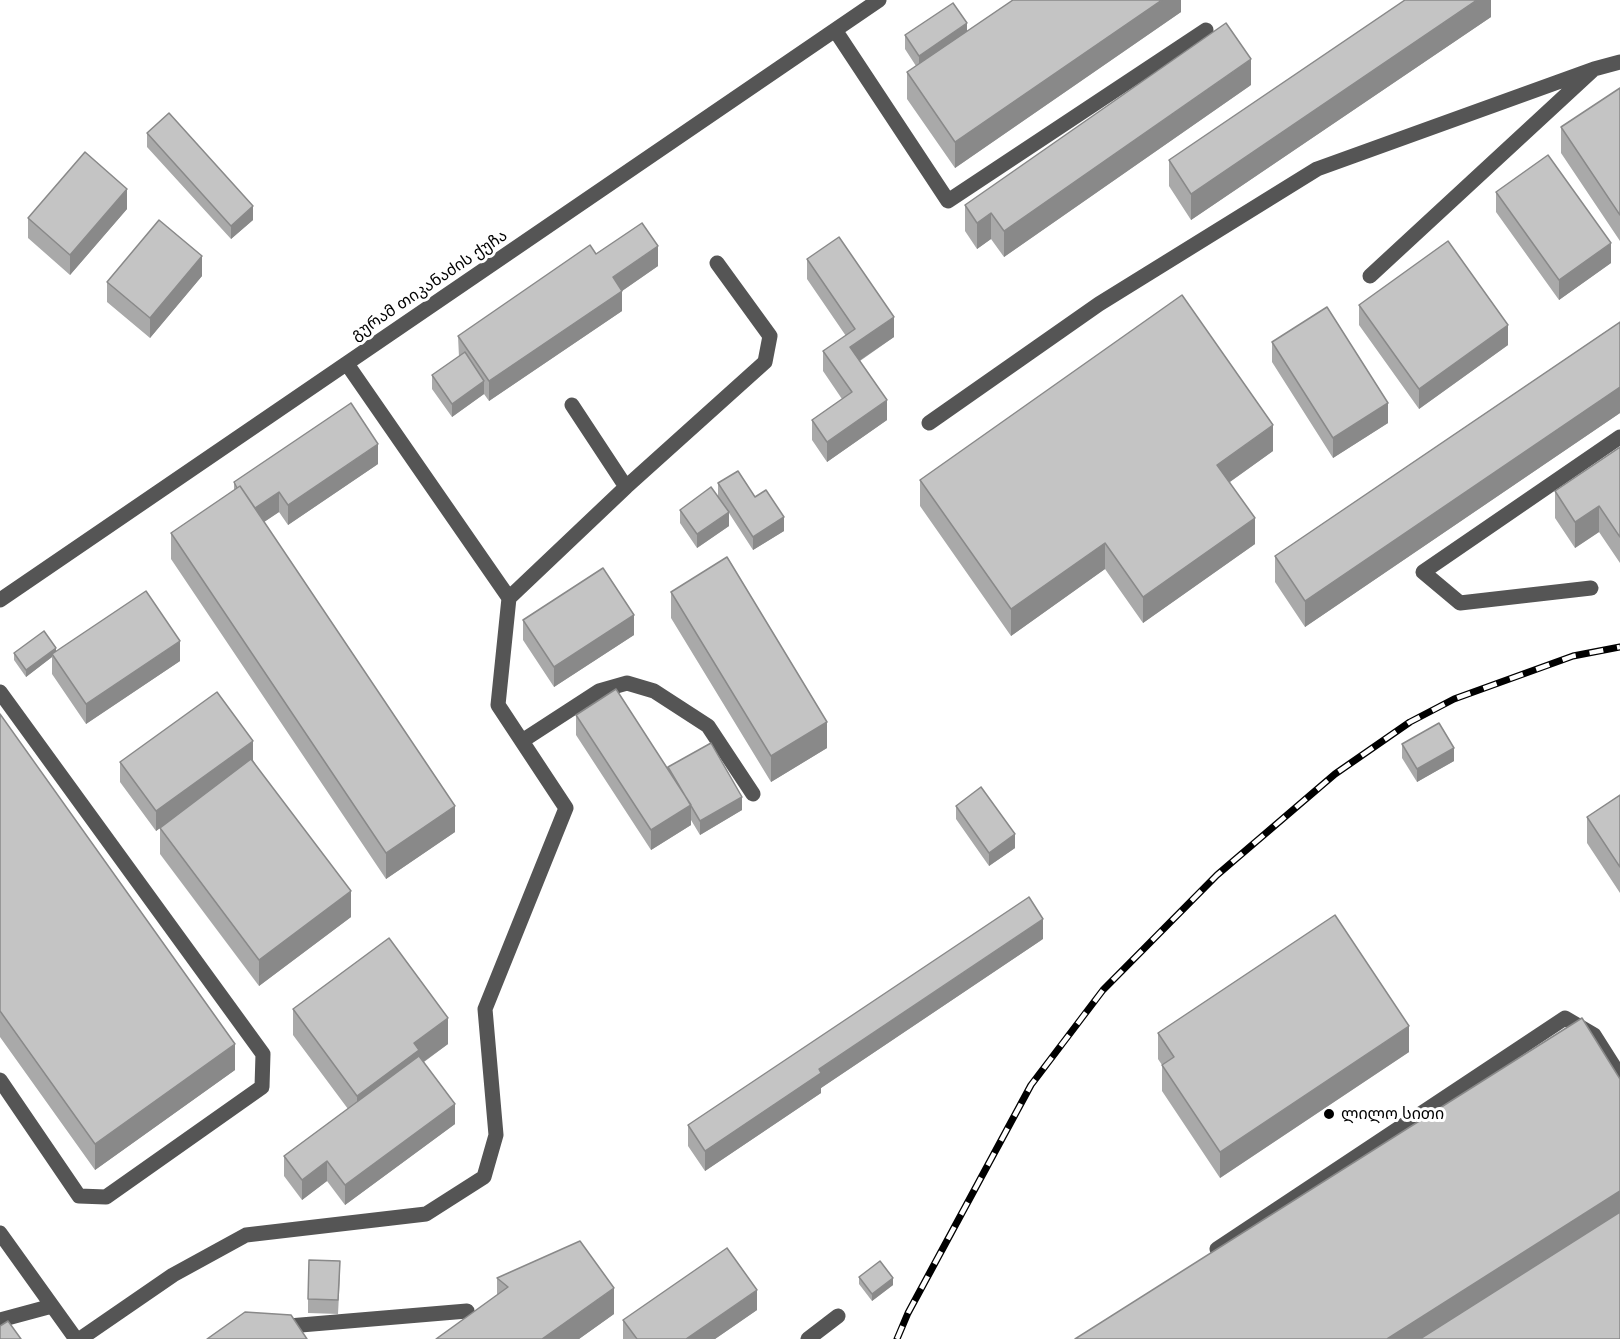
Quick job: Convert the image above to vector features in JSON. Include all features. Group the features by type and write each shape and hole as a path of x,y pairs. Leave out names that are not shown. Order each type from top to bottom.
{"street":[{"name":"გურამ თიკანაძის ქუჩა","path":"0,600 879,0"},
{"path":"835,30 948,201 1206,30"},
{"path":"930,423 1099,304 1317,169 1594,69 1620,62"},
{"path":"1370,276 1594,69"},
{"path":"509,598 626,487 765,362 770,336 717,263"},
{"path":"0,1233 78,1339 173,1275 246,1235 426,1214 484,1177 496,1135 485,1009 566,808 498,705 509,598 347,364"},
{"path":"572,405 626,487"},
{"path":"1591,588 1460,603 1424,572 1620,437"},
{"path":"522,741 599,691 627,683 654,691 708,726 753,794"},
{"path":"0,1080 79,1196 106,1197 262,1087 263,1054 1,695"},
{"path":"1201,1260 1565,1018 1594,1035 1620,1076"},
{"path":"0,1320 52,1306"},
{"path":"260,1328 467,1311"},
{"path":"808,1339 838,1316"}],"building":[{"path":"1013,0 1162,0 955,142 907,72"},
{"path":"1405,0 1477,0 1191,194 1169,160"},
{"path":"953,3 967,23 919,56 905,35"},
{"path":"1226,23 1251,59 1004,231 991,213 977,223 965,205"},
{"path":"1620,88 1620,215 1561,127"},
{"path":"169,113 253,206 231,226 147,133"},
{"path":"85,152 127,189 70,255 28,218"},
{"path":"1548,155 1611,243 1559,280 1496,192"},
{"path":"159,220 202,256 150,318 107,282"},
{"path":"642,223 658,246 613,277 622,291 489,381 458,336 590,245 596,254"},
{"path":"839,237 894,317 850,347 887,400 827,442 812,420 852,392 823,351 855,329 807,259"},
{"path":"1448,241 1508,325 1419,389 1359,305"},
{"path":"1182,295 1273,425 1217,465 1255,518 1143,597 1105,543 1011,609 920,480"},
{"path":"1327,307 1388,403 1333,438 1272,342"},
{"path":"1620,322 1620,387 1305,601 1275,556"},
{"path":"465,352 484,381 452,404 432,375"},
{"path":"351,403 378,444 288,505 279,492 255,508 240,486 237,488 234,482"},
{"path":"1620,447 1620,537 1599,506 1575,522 1555,491"},
{"path":"738,471 755,497 766,490 784,517 753,537 718,483"},
{"path":"240,486 455,806 386,853 171,533"},
{"path":"711,487 729,512 697,534 680,510"},
{"path":"727,557 827,722 771,756 671,592"},
{"path":"603,568 634,615 554,667 523,620"},
{"path":"146,591 180,641 86,704 52,654"},
{"path":"44,631 56,648 26,670 14,653"},
{"path":"616,689 691,805 651,830 576,715"},
{"path":"217,692 253,741 156,811 120,762"},
{"path":"0,714 235,1044 95,1144 0,1011"},
{"path":"1439,723 1454,748 1417,769 1402,744"},
{"path":"711,743 742,797 700,821 668,767"},
{"path":"251,759 351,891 259,960 160,828"},
{"path":"981,787 1015,834 989,853 956,806"},
{"path":"1620,795 1620,867 1587,817"},
{"path":"1029,897 1043,919 819,1069 821,1073 705,1151 688,1125"},
{"path":"1335,915 1409,1026 1220,1152 1162,1065 1174,1057 1158,1033"},
{"path":"389,938 448,1018 414,1043 419,1050 357,1096 293,1009"},
{"path":"1582,1018 1620,1079 1620,1191 1387,1339 1075,1339"},
{"path":"419,1056 455,1104 345,1185 327,1161 302,1180 284,1156"},
{"path":"1620,1212 1620,1339 1420,1339"},
{"path":"580,1241 614,1288 542,1339 436,1339 508,1287 497,1278"},
{"path":"727,1248 757,1290 686,1339 637,1339 623,1320"},
{"path":"309,1260 340,1261 338,1300 308,1299"},
{"path":"880,1261 893,1278 872,1294 859,1277"},
{"path":"245,1312 291,1315 307,1339 207,1339"},
{"path":"8,1321 21,1339 0,1339 0,1326"}],"railway":[{"path":"897,1339 908,1313 1031,1085 1103,990 1217,875 1335,774 1410,722 1454,699 1573,656 1620,647"}],"place":[{"name":"ლილო სითი","path":"1329,1114"}]}
